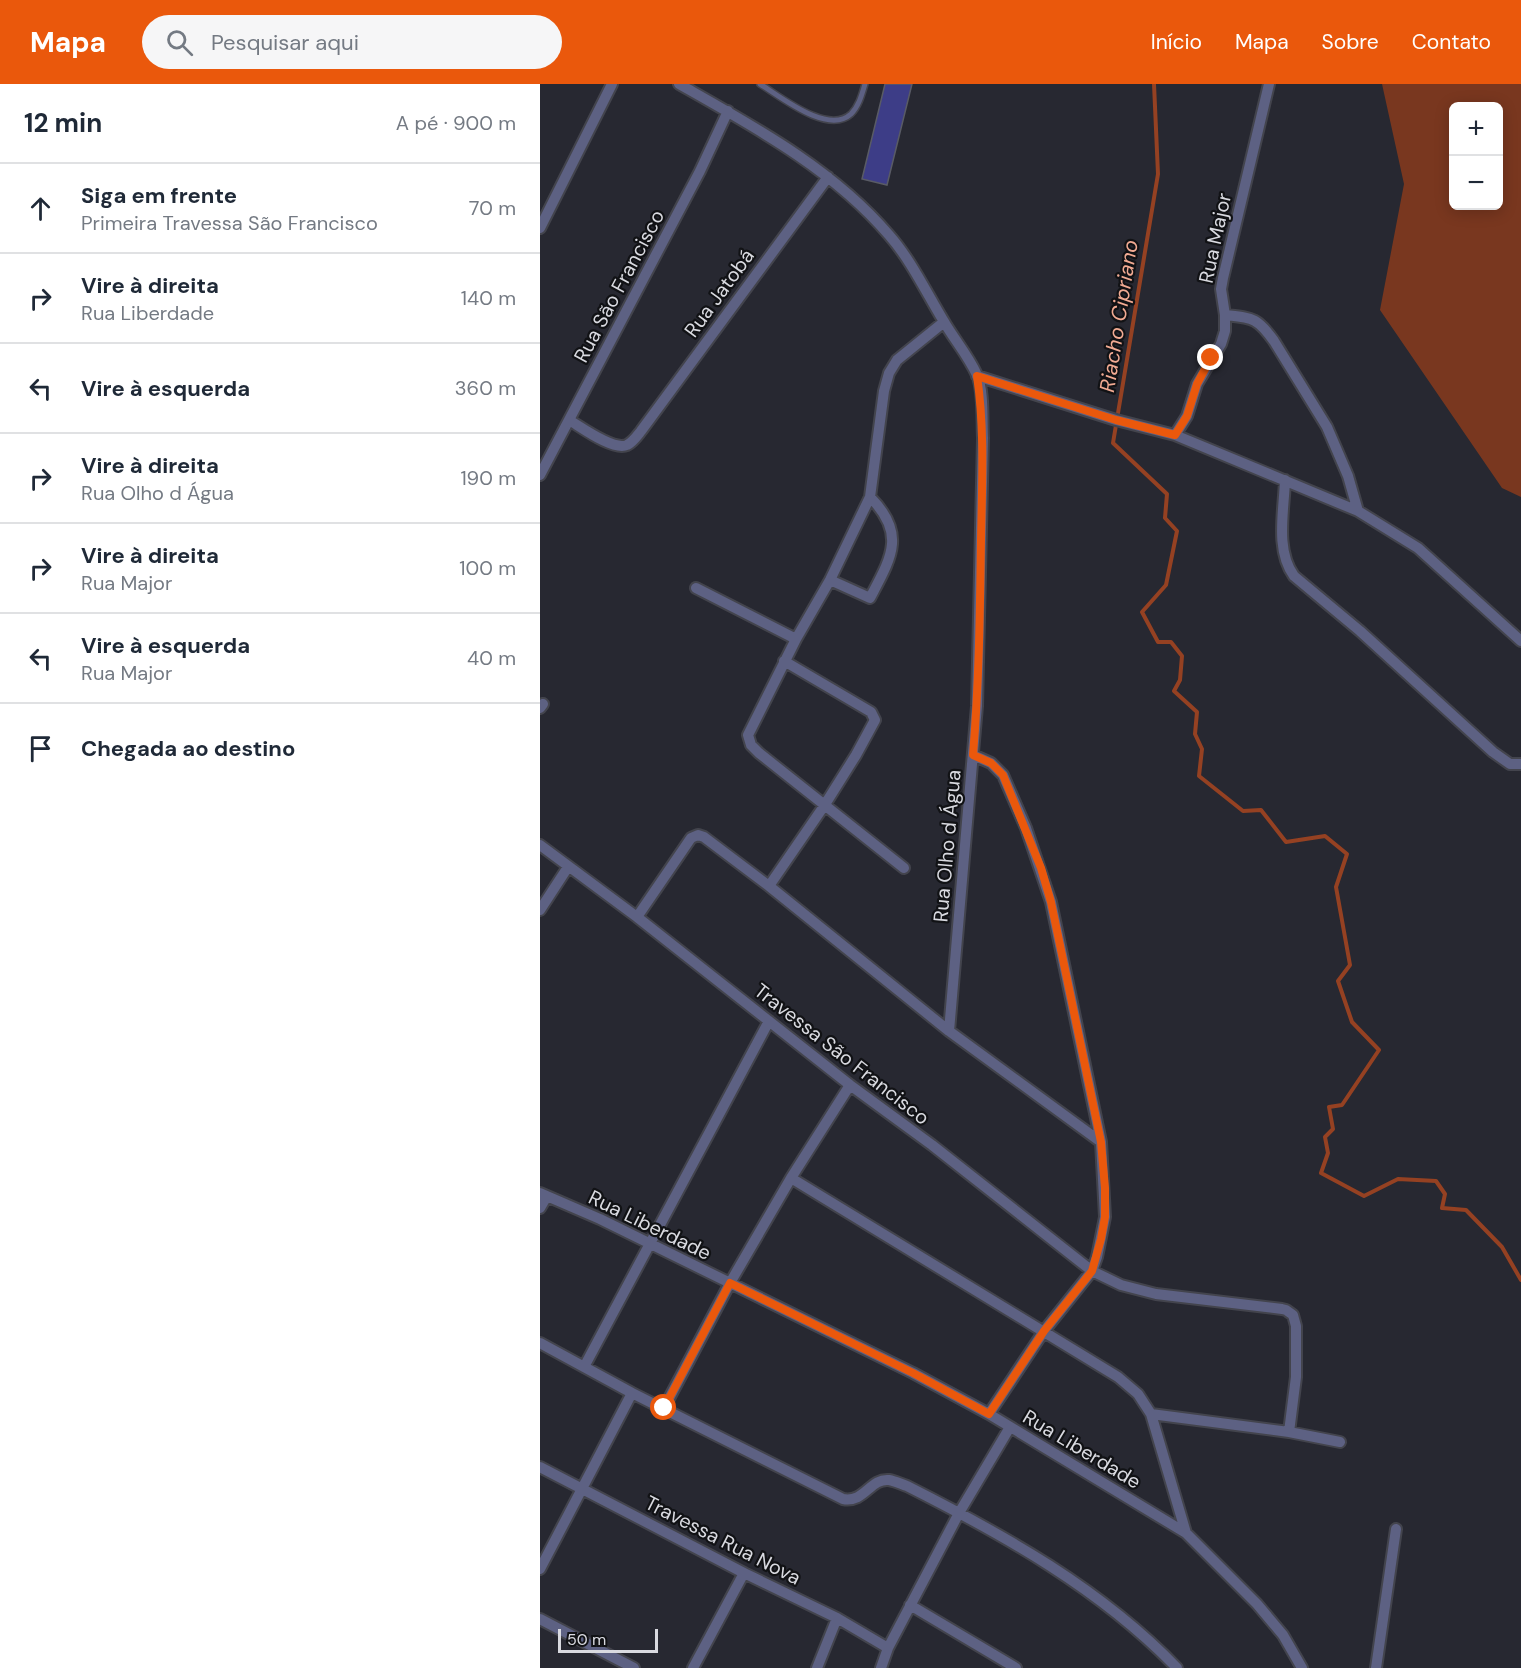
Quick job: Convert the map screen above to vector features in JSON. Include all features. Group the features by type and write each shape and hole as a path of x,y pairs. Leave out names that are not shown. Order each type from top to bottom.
{"street":[{"path":"540,228 612,84"},
{"path":"679,84 728,111 828,177 890,236 902,251 977,376 1116,420 1175,435 1358,511 1418,548 1521,641"},
{"name":"Rua Major","path":"1175,435 1187,416 1197,384 1221,344 1225,331 1222,278 1269,84"},
{"name":"Rua São Francisco","path":"540,476 700,171 728,111"},
{"name":"Rua Jatobá","path":"569,420 606,442 620,446 630,444 828,177"},
{"path":"1225,315 1254,319 1266,329 1327,427 1348,476 1358,511"},
{"path":"904,868 824,806 759,753 748,741 751,727 795,639 830,579 870,497 884,391 889,373 897,360 944,322"},
{"name":"Rua Olho d Água","path":"949,1031 978,672 982,472 981,404 977,376"},
{"path":"1285,480 1283,545 1287,567 1294,576 1360,631 1493,752 1510,764 1521,764"},
{"path":"830,579 870,598 888,564 894,540 886,516 870,497"},
{"path":"696,588 795,639"},
{"path":"770,886 824,806 874,724 874,717 870,712 784,661"},
{"path":"973,755 991,763 1003,775 1041,868 1051,902 1101,1142 1105,1217 1092,1271 1044,1331 989,1414"},
{"path":"637,917 691,838 698,835 711,841 949,1031 1101,1142"},
{"name":"Travessa São Francisco","path":"540,845 637,917 850,1085 932,1145 1092,1271 1121,1285 1156,1294 1281,1309 1289,1312 1295,1319 1297,1351 1289,1432"},
{"path":"540,910 568,867"},
{"path":"584,1367 769,1021"},
{"path":"664,1408 730,1283 791,1178 850,1085"},
{"path":"791,1178 1118,1377 1138,1394 1151,1414 1186,1533"},
{"path":"540,1208 543,1194"},
{"name":"Rua Liberdade","path":"543,1194 651,1244 913,1373 989,1414 1186,1533 1257,1604 1283,1635 1302,1668"},
{"path":"540,1343 632,1393 843,1499 857,1499 874,1484 888,1480 907,1486 960,1513 1078,1584 1155,1645 1177,1668"},
{"path":"540,1569 632,1393"},
{"path":"1151,1414 1289,1432 1340,1442"},
{"path":"881,1668 888,1648 910,1605 1010,1427"},
{"name":"Travessa Rua Nova","path":"540,1467 744,1573 837,1618 888,1648"},
{"path":"1376,1668 1396,1529"},
{"path":"693,1668 744,1573"},
{"path":"910,1605 1016,1668"},
{"path":"817,1668 837,1618"},
{"path":"540,1619 634,1668"}],"lane":[{"path":"760,84 819,119 833,122 851,114 857,107 865,84"}],"shaded area":[{"path":"1382,84 1521,84 1521,497 1502,488 1380,310 1404,184"}],"building":[{"path":"885,84 912,84 887,185 862,179"}],"waterway":[{"name":"Riacho Cipriano","path":"1154,84 1158,174 1113,443 1167,494 1165,518 1177,531 1166,585 1142,612 1158,642 1171,642 1182,656 1180,680 1174,691 1197,712 1195,734 1202,749 1199,776 1243,811 1261,810 1286,842 1325,836 1347,854 1336,887 1350,965 1338,981 1352,1022 1379,1050 1342,1105 1329,1107 1333,1129 1325,1137 1328,1153 1321,1173 1364,1196 1398,1179 1436,1181 1445,1194 1442,1208 1466,1210 1502,1247 1521,1280"}],"route":[{"path":"664,1408 730,1283 913,1373 989,1414 1044,1331 1092,1271 1105,1217 1101,1142 1051,902 1041,868 1010,788 998,768 973,755 979,660 982,483 981,404 977,376 1116,420 1175,435 1187,416 1197,384 1211,358"}]}
